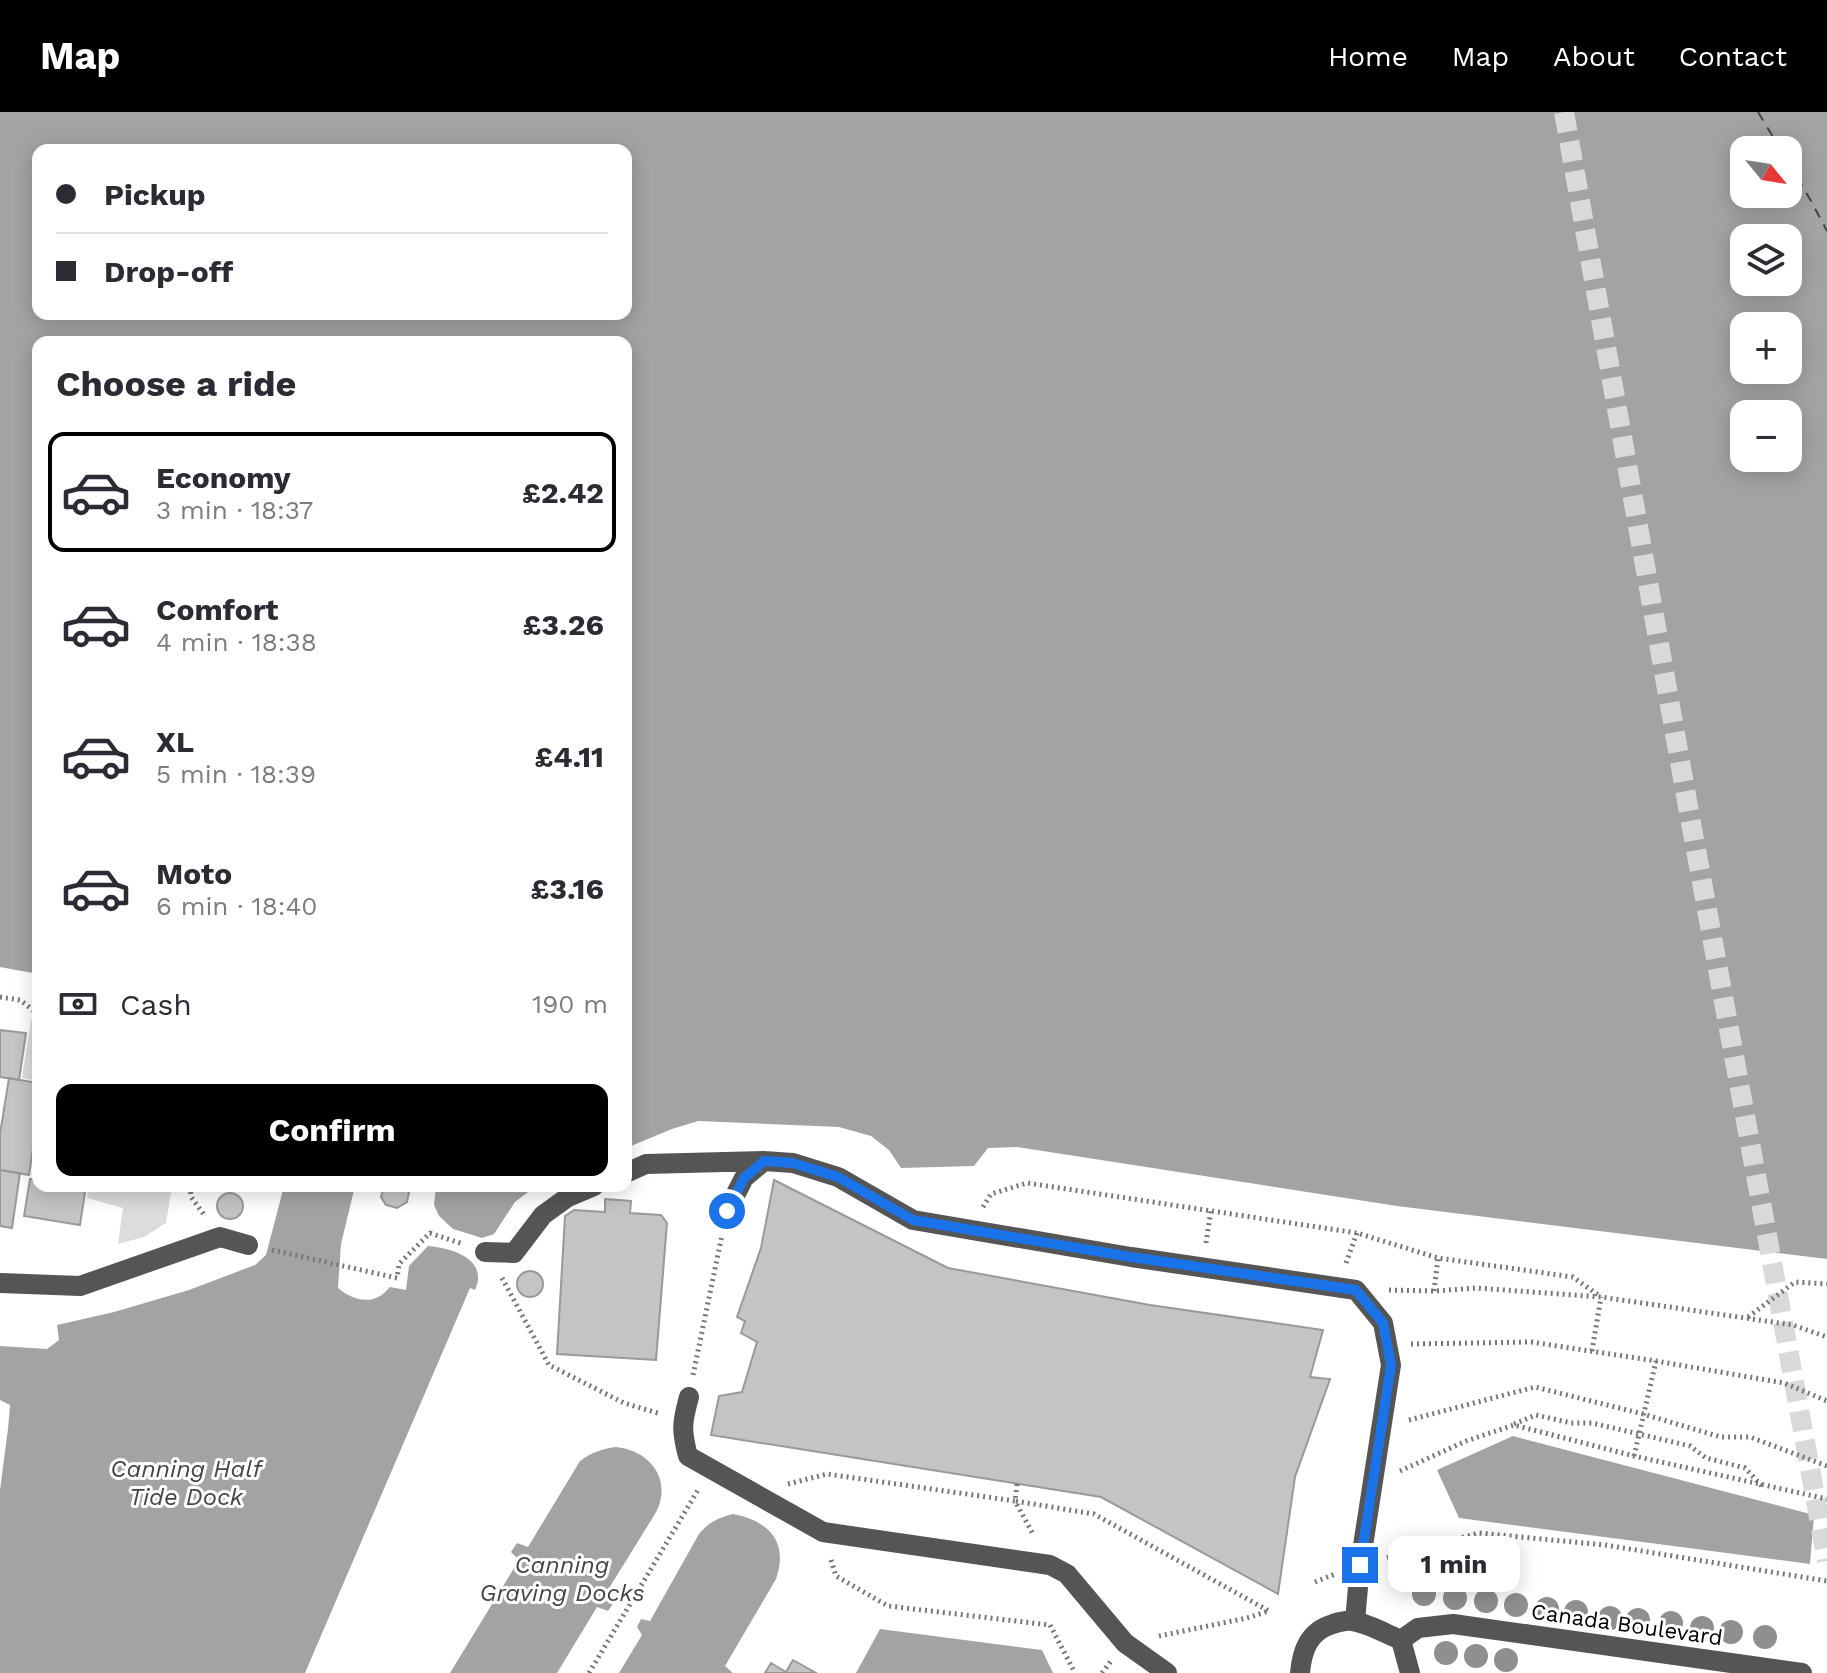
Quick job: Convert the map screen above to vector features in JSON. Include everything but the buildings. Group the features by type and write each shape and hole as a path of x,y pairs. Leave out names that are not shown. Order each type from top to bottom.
{"street":[{"path":"727,1211 744,1178 764,1161"},
{"path":"632,1170 646,1164 793,1163 838,1177 913,1220 1356,1290 1383,1323 1391,1365 1360,1565 1355,1621"},
{"path":"485,1252 514,1253 543,1215 580,1192"},
{"path":"0,1283 80,1286 220,1237 248,1245"},
{"path":"689,1397 682,1435 688,1456 710,1469 823,1532 1050,1565 1067,1574 1125,1643 1167,1673"},
{"path":"1300,1673 1302,1656 1310,1637 1324,1626 1341,1621 1355,1621 1401,1640 1410,1673"},
{"name":"Canada Boulevard","path":"1401,1640 1418,1628 1453,1624 1802,1673"}],"path":[{"path":"0,997 20,1000 32,1009"},
{"path":"970,1230 991,1194 1027,1183 1357,1233 1438,1258 1573,1277 1601,1297"},
{"path":"1206,1241 1211,1210"},
{"path":"689,1397 727,1211"},
{"path":"248,1245 397,1278 399,1264 430,1233 485,1252 549,1365 624,1403 683,1420"},
{"path":"1346,1262 1357,1233"},
{"path":"1434,1291 1438,1258"},
{"path":"1747,1318 1795,1282 1827,1284"},
{"path":"1356,1290 1477,1288 1601,1297 1793,1325 1827,1337"},
{"path":"1592,1351 1601,1297"},
{"path":"1387,1344 1531,1342 1784,1383 1827,1401"},
{"path":"1634,1456 1656,1361"},
{"path":"1381,1427 1535,1387 1721,1437 1750,1437 1827,1466"},
{"path":"1423,1461 1536,1415 1571,1423 1592,1423 1690,1446 1706,1458 1745,1468 1762,1486"},
{"path":"1514,1425 1634,1456 1827,1499"},
{"path":"589,1673 710,1469"},
{"path":"827,1474 1094,1514 1269,1611 1125,1643"},
{"path":"1017,1484 1015,1501 1050,1565"},
{"path":"823,1532 836,1576 888,1606 1050,1625 1075,1673"},
{"path":"1360,1565 1479,1533 1605,1545 1827,1581"}],"shaded area":[{"path":"31,1020 32,1080 22,1078"},
{"path":"88,1192 171,1192 166,1223 144,1237 118,1244 123,1208 87,1198"}],"water":[{"path":"0,112 1827,112 1827,1259 1397,1206 1017,1147 988,1148 974,1166 901,1168 889,1150 871,1136 839,1127 698,1121 632,1146 632,336 32,336 32,973 0,967"},
{"name":"Canning Half Tide Dock","path":"282,1192 354,1192 341,1244 338,1288 362,1300 380,1296 390,1287 406,1290 409,1266 428,1246 447,1249 466,1257 477,1270 478,1279 475,1290 470,1288 305,1673 0,1673 0,1490 10,1405 0,1400 0,1346 47,1349 59,1340 57,1325 189,1290 255,1265 266,1255"},
{"path":"435,1192 528,1192 515,1202 494,1234 482,1238 453,1229 439,1216 434,1205"},
{"path":"1513,1436 1814,1515 1810,1564 1459,1518 1437,1470"},
{"name":"Canning Graving Docks","path":"616,1447 637,1453 654,1467 659,1475 661,1496 655,1515 606,1593 614,1602 608,1611 597,1607 557,1673 450,1673 519,1560 511,1552 517,1543 528,1547 580,1461 597,1451"},
{"name":"Canning Graving Docks","path":"733,1514 766,1528 778,1544 780,1554 776,1579 725,1666 733,1673 619,1673 642,1635 637,1627 641,1619 650,1621 699,1534 714,1521"},
{"path":"880,1629 1042,1650 1053,1673 856,1673"}],"ferry route":[{"path":"1758,112 1773,136"},
{"path":"1802,186 1827,231"}],"tunnel":[{"path":"1564,112 1827,1561"}],"route":[{"path":"727,1211 744,1178 764,1161 793,1163 838,1177 913,1220 1131,1257 1356,1290 1383,1323 1391,1365 1360,1565"}]}
